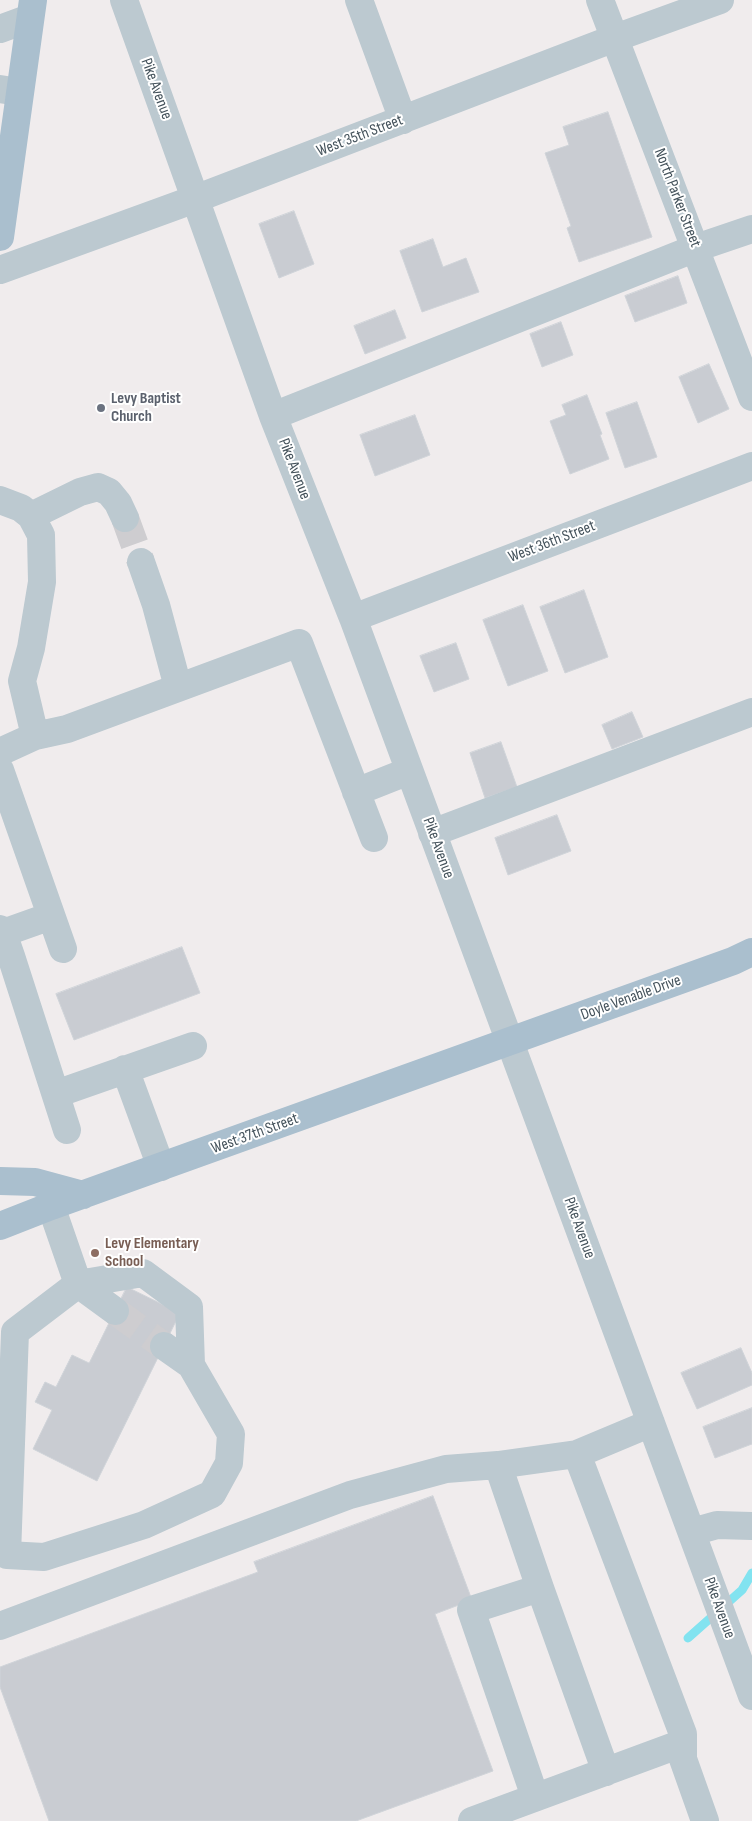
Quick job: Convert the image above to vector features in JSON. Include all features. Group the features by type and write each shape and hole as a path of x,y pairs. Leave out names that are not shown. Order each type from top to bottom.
{"main road":[{"path":"0,238 10,90 31,9"},
{"name":"Doyle Venable Drive","path":"509,1042 733,961 752,952"},
{"name":"West 37th Street","path":"0,1226 509,1042"},
{"path":"0,1181 35,1182 83,1195"},
{"path":"0,1245 42,1210"}],"street":[{"name":"Pike Avenue","path":"124,0 274,416 353,618 752,1696"},
{"path":"359,0 403,120"},
{"name":"North Parker Street","path":"600,0 752,397"},
{"name":"West 35th Street","path":"0,270 195,199 614,38 720,0"},
{"path":"0,29 31,9"},
{"path":"274,416 696,248 752,229"},
{"name":"West 36th Street","path":"353,618 752,466"},
{"path":"31,516 80,492 98,488 109,492 118,503 125,518"},
{"path":"0,500 20,508 31,516 41,534 42,582 31,648 22,681 35,736"},
{"path":"141,562 156,605 178,687"},
{"path":"0,752 35,736 67,729 299,643 374,838"},
{"path":"432,833 752,712"},
{"path":"0,770 63,948"},
{"path":"356,792 410,771"},
{"path":"51,916 4,944 67,1130"},
{"path":"56,1094 193,1046"},
{"path":"125,1069 162,1167"},
{"path":"42,1210 78,1284 115,1311"},
{"path":"164,1346 191,1365 231,1434 229,1463 212,1494 144,1525 44,1557 4,1555 15,1332 78,1284 143,1273 189,1307 191,1365"},
{"path":"0,1626 350,1495 446,1469 498,1465 576,1454 652,1423"},
{"path":"576,1454 683,1734 683,1759 705,1821"},
{"path":"498,1465 606,1772"},
{"path":"692,1532 717,1525 751,1526"},
{"path":"534,1797 471,1610 540,1588"},
{"path":"472,1821 683,1743"}],"building":[{"path":"608,112 652,237 579,262 567,228 571,226 545,153 569,145 563,127"},
{"path":"294,211 314,264 279,278 259,224"},
{"path":"433,239 443,267 466,258 479,292 422,312 400,251"},
{"path":"678,276 687,303 635,322 625,296"},
{"path":"395,310 406,338 365,354 354,326"},
{"path":"561,322 573,355 542,367 530,334"},
{"path":"709,364 729,409 698,423 679,377"},
{"path":"587,395 602,434 600,435 609,459 570,474 550,421 566,415 562,405"},
{"path":"637,402 657,457 625,468 606,413"},
{"path":"415,415 430,455 375,476 360,435"},
{"path":"584,590 608,657 565,673 540,607"},
{"path":"523,605 548,671 508,686 483,620"},
{"path":"456,643 469,679 434,692 420,656"},
{"path":"632,712 643,737 612,749 602,725"},
{"path":"501,742 517,787 485,798 470,753"},
{"path":"557,815 571,851 508,875 495,838"},
{"path":"182,947 200,993 74,1040 56,994"},
{"path":"127,1287 180,1313 97,1481 33,1449 52,1410 35,1402 45,1382 56,1387 72,1355 89,1363"},
{"path":"741,1348 752,1373 752,1385 697,1409 681,1373"},
{"path":"752,1408 752,1444 715,1458 703,1427"},
{"path":"433,1496 472,1600 435,1614 493,1771 356,1821 49,1821 0,1687 0,1667 258,1572 254,1562"}],"waterway":[{"path":"688,1638 742,1590 752,1573"}],"tunnel":[{"path":"125,518 141,562"},
{"path":"115,1311 164,1346"}],"place":[{"name":"Levy Baptist Church","path":"101,408"},
{"name":"Levy Elementary School","path":"95,1253"}]}
